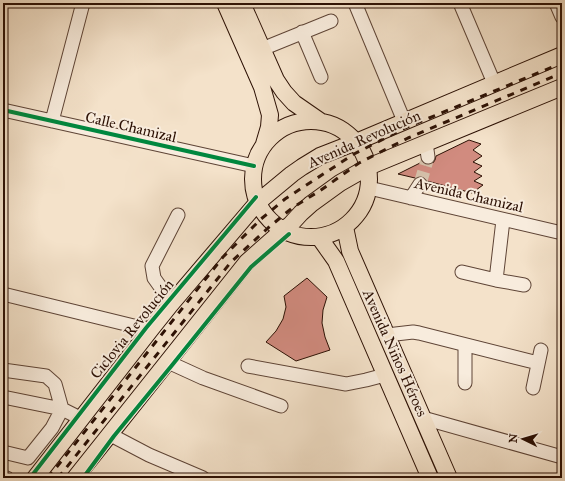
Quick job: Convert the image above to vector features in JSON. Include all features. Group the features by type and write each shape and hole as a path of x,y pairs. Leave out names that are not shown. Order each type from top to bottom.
{"main road":[{"path":"225,3 262,87 270,115 269,127 264,144 254,166 253,186 257,203 272,223 282,230 306,238 319,238 333,234 345,227 360,212 366,199 368,188 368,167 362,150 343,130 333,124 320,121 308,120 296,122 275,133 264,144"},
{"path":"242,3 276,80 294,103 320,121"},
{"name":"Avenida Revolución","path":"35,478 171,304 257,203 302,167 320,156 562,55"},
{"name":"Avenida Revolución","path":"75,478 247,262 282,230 290,225 300,213 325,193 368,167 427,150 562,87"},
{"name":"Avenida Niños Héroes","path":"345,227 350,251 449,478"},
{"name":"Avenida Niños Héroes","path":"319,238 336,261 430,478"}],"street":[{"path":"52,121 83,3"},
{"path":"355,3 404,121"},
{"path":"460,3 494,83"},
{"path":"556,3 562,17"},
{"path":"262,49 331,20"},
{"path":"302,32 320,77"},
{"name":"Calle Chamizal","path":"3,110 254,166"},
{"path":"411,198 420,184"},
{"name":"Avenida Chamizal","path":"368,188 562,233"},
{"path":"171,304 154,278 152,266 178,215"},
{"path":"496,280 503,220"},
{"path":"462,272 524,285"},
{"path":"3,294 151,329"},
{"path":"387,336 413,332 419,333 538,363"},
{"path":"465,345 465,383"},
{"path":"533,388 542,350"},
{"path":"168,362 203,378 281,406"},
{"path":"248,366 346,384 385,375"},
{"path":"3,370 46,376 55,384 62,409 52,428 28,458 3,452"},
{"path":"3,397 62,409 82,419"},
{"path":"423,418 562,458"},
{"path":"109,434 148,455 203,478"}],"building":[{"path":"469,140 481,144 473,150 482,156 473,162 482,166 474,172 482,176 474,181 483,185 472,193 427,181 421,176 415,178 398,174 422,162 425,165 429,165 433,163 436,156"},
{"path":"307,278 327,297 323,310 322,323 330,350 296,361 266,342 276,331 283,319 286,307 284,296"}],"tunnel":[{"path":"420,184 428,157"}],"railway":[{"path":"48,478 223,257 261,219 285,199 354,154 405,128 562,63"},
{"path":"58,478 231,262 292,208 321,190 359,163 408,138 562,73"}],"cycle path":[{"path":"3,110 254,166"},
{"name":"Ciclovia Revolución","path":"30,478 146,328 256,197"},
{"path":"83,478 114,436 251,267 289,234"}]}
